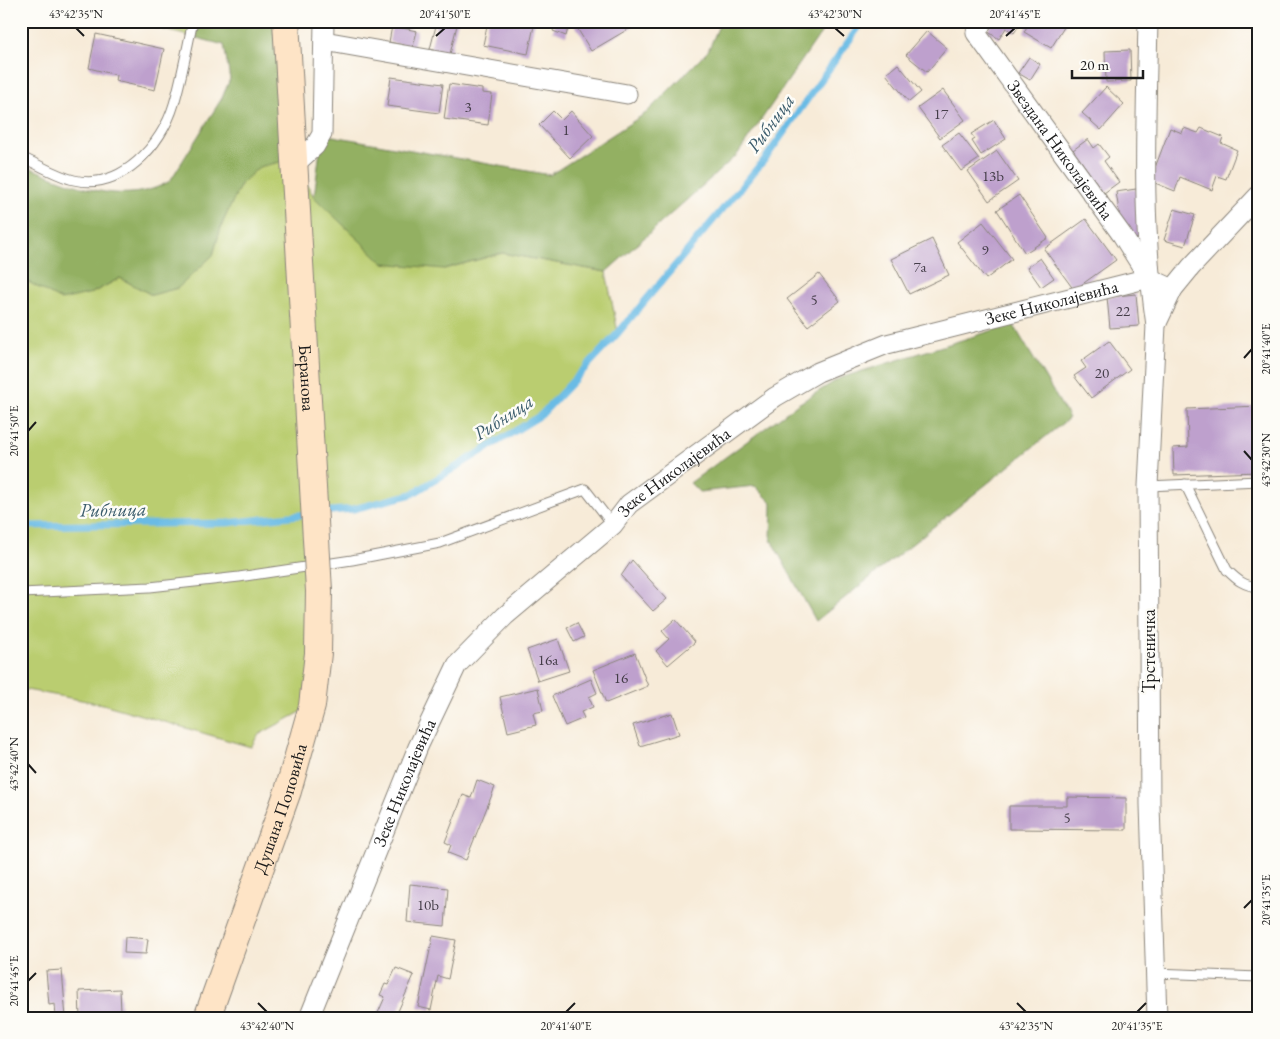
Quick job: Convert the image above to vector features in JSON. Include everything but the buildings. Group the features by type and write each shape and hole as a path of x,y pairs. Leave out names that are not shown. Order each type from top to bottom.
{"main road":[{"name":"Беранова","path":"286,21 319,591"},
{"name":"Душана Поповића","path":"207,1018 288,791 312,706 318,653 319,591"}],"street":[{"path":"294,165 315,146 322,134 324,21"},
{"name":"Звездана Николајевића","path":"983,21 976,32 1122,235 1149,278"},
{"name":"Звездана Николајевића","path":"1148,21 1146,127 1149,278 1156,325"},
{"path":"324,41 627,94"},
{"path":"1149,278 1173,289 1191,267 1259,195"},
{"name":"Зеке Николајевића","path":"308,1018 418,748 457,665 505,616 613,525 629,504 775,397 818,372 887,344 1149,278"},
{"name":"Трстеничка","path":"1157,1018 1150,805 1148,486 1156,325 1173,289"}],"lane":[{"path":"21,157 74,180 105,180 135,166 159,134 174,105 193,21"},
{"path":"1148,486 1259,481"},
{"path":"1185,484 1227,570 1236,580 1249,586 1259,587"},
{"path":"21,594 150,587 239,577 352,560 440,543 585,490 613,525"},
{"path":"1155,973 1259,978"}],"green space":[{"path":"127,21 193,21 189,36"},
{"path":"193,21 286,21 293,159 259,167 241,184 222,224 213,255 178,288 152,295 120,278 92,293 61,300 21,278 21,164 76,185 114,193 133,193 152,189 170,181 222,98 230,79 224,45 189,36"},
{"path":"721,21 829,21 737,155 606,272 502,253 444,269 383,263 314,197 322,134 550,175 646,113 708,51"},
{"path":"293,159 314,197 444,269 502,253 606,272 618,333 541,415 412,494 353,509 307,514 312,706 258,735 251,747 103,704 21,689 21,278 92,293 120,278 152,295 213,255 229,206 250,173 267,164"},
{"path":"1013,324 1069,418 816,621 771,540 772,503 755,486 699,492 690,483 798,404 840,378"}],"waterway":[{"name":"Рибница","path":"320,512 353,509 412,494 541,415 618,333 765,159 863,21"},
{"name":"Рибница","path":"21,526 227,523 309,514"}]}
